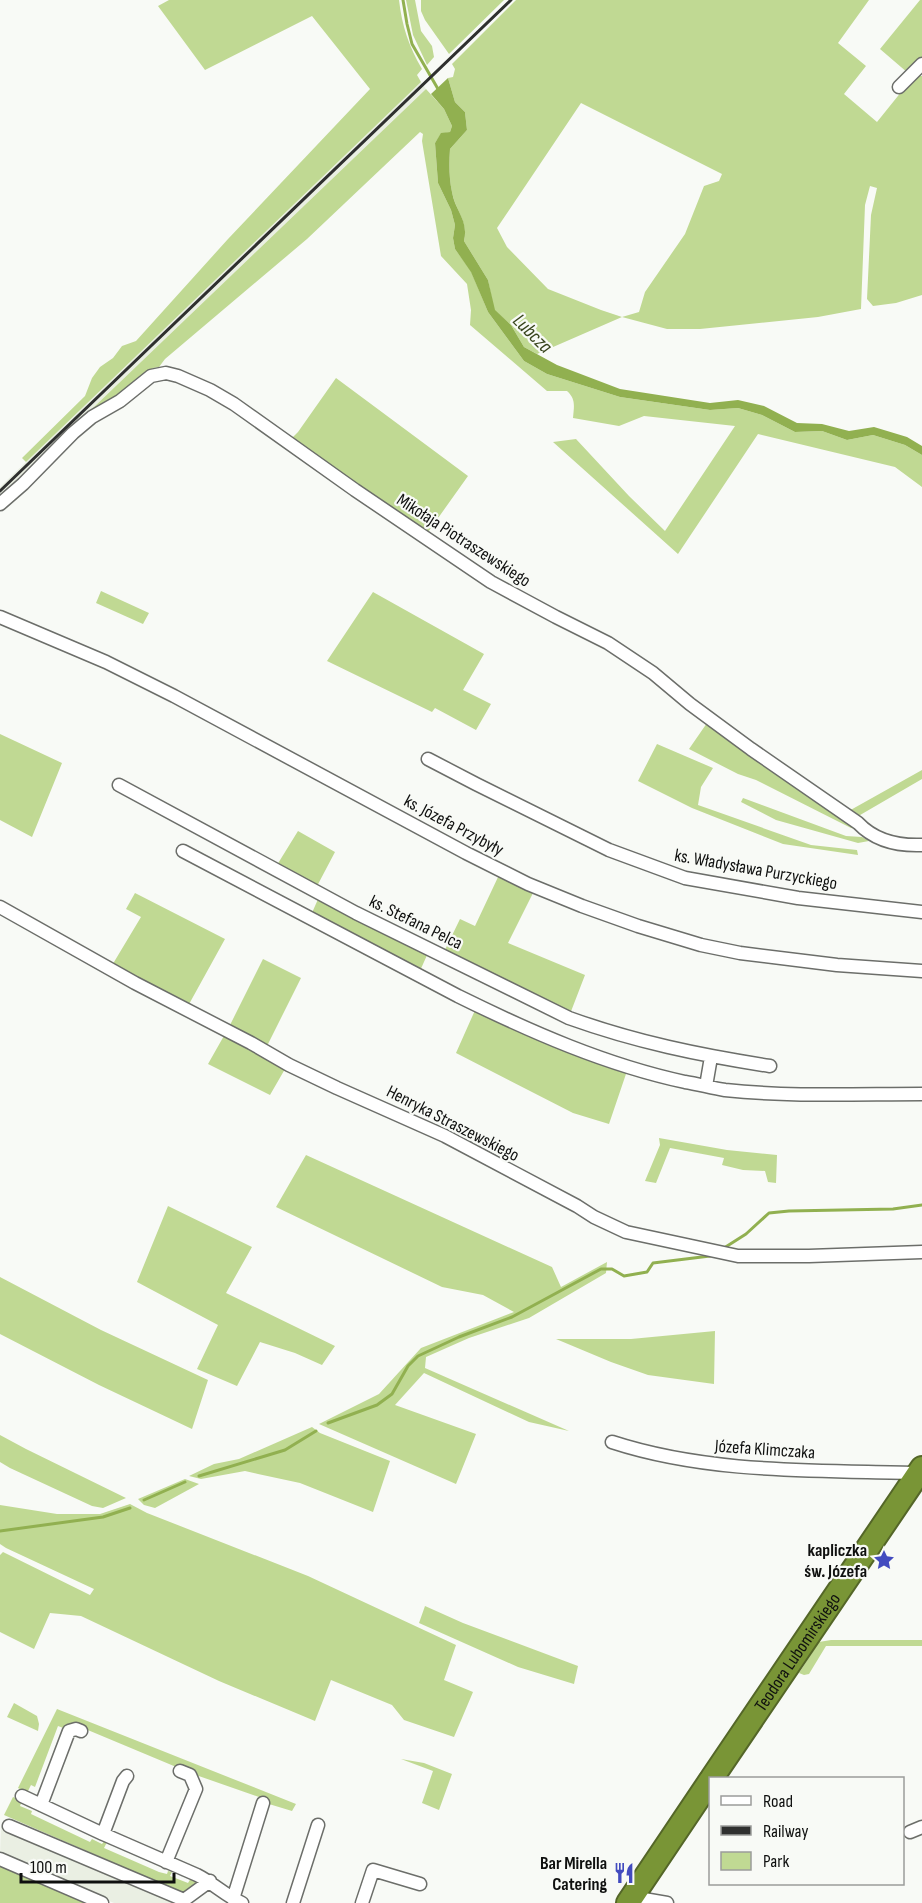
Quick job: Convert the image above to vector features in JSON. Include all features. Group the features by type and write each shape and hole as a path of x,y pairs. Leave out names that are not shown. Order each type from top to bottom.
{"highway":[{"name":"Teodora Lubomirskiego","path":"713,1777 920,1471"},
{"name":"Teodora Lubomirskiego","path":"630,1900 709,1783"}],"street":[{"path":"899,87 922,64"},
{"name":"Mikołaja Piotraszewskiego","path":"0,504 92,417 120,401 151,376 166,373 178,376 234,404 354,490 491,582 608,643 653,673 690,704 858,823 867,832 883,841 907,846 922,845"},
{"name":"ks. Józefa Przybyły","path":"0,617 106,663 174,696 466,853 528,884 582,906 701,945 740,953 837,965 922,971"},
{"name":"ks. Władysława Purzyckiego","path":"428,759 609,850 685,878 798,898 922,912"},
{"name":"ks. Stefana Pelca","path":"119,784 356,913 569,1017 644,1042 711,1057 770,1066"},
{"path":"183,851 400,966 503,1017 618,1065 723,1090 778,1093 922,1094"},
{"name":"Henryka Straszewskiego","path":"0,907 126,978 289,1065 445,1136 626,1232 723,1254 752,1257 922,1252"},
{"path":"706,1086 711,1057"},
{"name":"Józefa Klimczaka","path":"612,1442 668,1457 746,1468 920,1471"},
{"path":"41,1805 69,1731 76,1729 81,1731"},
{"path":"166,1862 196,1789 190,1774 180,1771"},
{"path":"103,1834 127,1776"},
{"path":"22,1796 210,1881 238,1901 263,1803"},
{"path":"293,1903 318,1825"},
{"path":"9,1826 184,1901 210,1881"},
{"path":"0,1859 102,1903"},
{"path":"362,1903 373,1870 420,1884"},
{"path":"630,1900 667,1903"}],"shaded area":[{"path":"448,78 455,102 465,112 467,130 450,149 449,160 451,187 465,227 464,241 488,280 495,310 511,325 524,347 557,365 620,389 710,403 738,400 764,406 797,423 822,424 849,431 874,427 907,437 922,446 922,455 905,445 873,435 847,440 822,431 795,432 762,415 738,408 710,410 620,397 547,374 524,361 488,312 471,272 455,249 453,238 455,225 451,210 438,183 435,143 441,133 450,132 452,126 444,109 431,94"},
{"path":"421,82 426,89 0,497 0,487"},
{"path":"1,1826 179,1903 114,1903 0,1855"}],"green space":[{"path":"169,0 399,0 407,36 422,69 417,75 421,82 26,462 22,458 85,396 92,378 100,367 113,358 122,346 136,341 228,239 370,89 312,16 205,70 158,6"},
{"path":"406,0 415,0 421,31 432,46 434,57 427,65 413,35"},
{"path":"421,0 504,0 449,54 425,20 421,11"},
{"path":"516,0 869,0 838,43 866,66 844,94 877,122 914,76 922,76 922,295 896,303 873,306 867,299 871,215 877,188 870,186 865,205 861,309 818,317 700,329 667,329 622,317 537,354 524,347 511,325 494,310 488,280 464,241 465,228 451,187 449,160 450,149 467,130 465,112 455,102 448,78 453,77 455,69 452,64","holes":["581,103 722,174 719,181 704,186 685,234 645,292 639,312 622,317 548,289 507,247 497,228"]},
{"path":"922,0 922,58 908,73 880,49"},
{"path":"426,89 444,109 452,126 450,132 441,134 435,143 438,183 451,210 455,225 453,238 455,249 471,271 488,312 524,361 547,374 620,397 710,410 738,408 762,415 795,432 822,431 847,440 873,435 905,445 922,455 922,487 895,467 758,434 678,554 553,442 576,439 665,531 735,426 644,416 619,426 573,418 573,400 567,391 547,391 470,325 471,310 467,284 441,256 422,141 423,134 420,132 307,239 165,359 159,367 153,368 130,390 0,497"},
{"path":"336,378 468,476 426,535 290,440"},
{"path":"101,591 149,613 143,624 96,603"},
{"path":"373,592 484,654 463,690 491,704 476,730 435,708 432,712 327,661"},
{"path":"707,723 859,829 851,828 689,749"},
{"path":"0,734 62,763 32,837 0,820"},
{"path":"657,744 713,768 701,787 698,805 811,845 857,850 858,855 783,844 692,808 638,781"},
{"path":"922,770 922,779 855,818 847,812"},
{"path":"743,798 846,836 862,837 869,841 858,843 776,820 741,802"},
{"path":"298,831 335,852 316,888 277,865"},
{"path":"499,875 534,891 508,943 585,975 570,1014 443,954 460,919 475,926"},
{"path":"135,893 225,939 188,1006 111,967 141,917 126,909"},
{"path":"319,897 428,953 419,973 311,915"},
{"path":"263,959 301,978 266,1048 229,1027"},
{"path":"476,1008 627,1071 609,1124 573,1113 456,1053"},
{"path":"225,1034 285,1069 270,1095 208,1064"},
{"path":"659,1138 727,1150 777,1155 776,1183 768,1182 765,1171 743,1170 722,1165 724,1158 670,1148 656,1183 645,1181 660,1145"},
{"path":"306,1155 552,1267 561,1287 607,1262 606,1273 529,1318 469,1338 426,1357 425,1368 569,1431 529,1422 424,1373 395,1405 476,1434 456,1484 319,1424 379,1394 421,1348 514,1312 483,1295 442,1287 276,1207"},
{"path":"168,1206 252,1247 226,1293 335,1346 322,1365 295,1353 260,1342 237,1386 197,1369 218,1325 137,1282"},
{"path":"0,1277 101,1330 208,1380 192,1429 99,1385 0,1334"},
{"path":"715,1331 714,1384 648,1375 556,1339 631,1339"},
{"path":"312,1427 320,1433 390,1461 373,1512 300,1483 245,1471 201,1479 189,1476 214,1464 239,1459"},
{"path":"0,1435 126,1498 103,1508 92,1506 10,1468 0,1462"},
{"path":"185,1479 199,1484 155,1508 144,1505 138,1499"},
{"path":"130,1504 147,1513 308,1576 456,1645 444,1680 473,1692 454,1737 404,1720 392,1705 331,1680 315,1721 219,1681 81,1616 50,1613 34,1649 0,1632 0,1555 3,1552 90,1595 94,1589 0,1544 0,1505 57,1514 100,1514"},
{"path":"425,1606 463,1623 578,1666 574,1684 518,1667 419,1623"},
{"path":"922,1640 922,1646 826,1646 809,1674 799,1673 819,1642"},
{"path":"14,1703 37,1716 38,1731 7,1717"},
{"path":"57,1709 296,1804 292,1811 259,1801 259,1797 193,1774 71,1723 66,1729 58,1726 35,1787 31,1785 27,1793 18,1788"},
{"path":"401,1759 424,1763 452,1774 439,1810 422,1803 433,1771"},
{"path":"13,1797 22,1801 20,1806 32,1811 31,1814 90,1842 92,1839 102,1844 105,1840 107,1842 104,1848 159,1872 167,1874 168,1871 172,1872 170,1876 188,1883 191,1878 200,1880 189,1893 183,1893 4,1815"},
{"path":"0,1863 90,1903 0,1903"}],"waterway":[{"name":"Lubcza","path":"403,0 412,44 438,89"},
{"path":"724,1248 746,1234 769,1213 893,1209 922,1205"},
{"path":"328,1423 377,1405 392,1394 408,1366 418,1356 459,1337 512,1317 601,1269 612,1269 624,1276 647,1272 653,1263 710,1256"},
{"path":"199,1476 285,1450 316,1431"},
{"path":"144,1500 185,1482"},
{"path":"0,1531 103,1517 130,1508"}],"railway":[{"path":"0,491 511,0"}],"place":[{"name":"kapliczka św. Józefa","path":"884,1560"},
{"name":"Bar Mirella Catering","path":"624,1873"}]}
